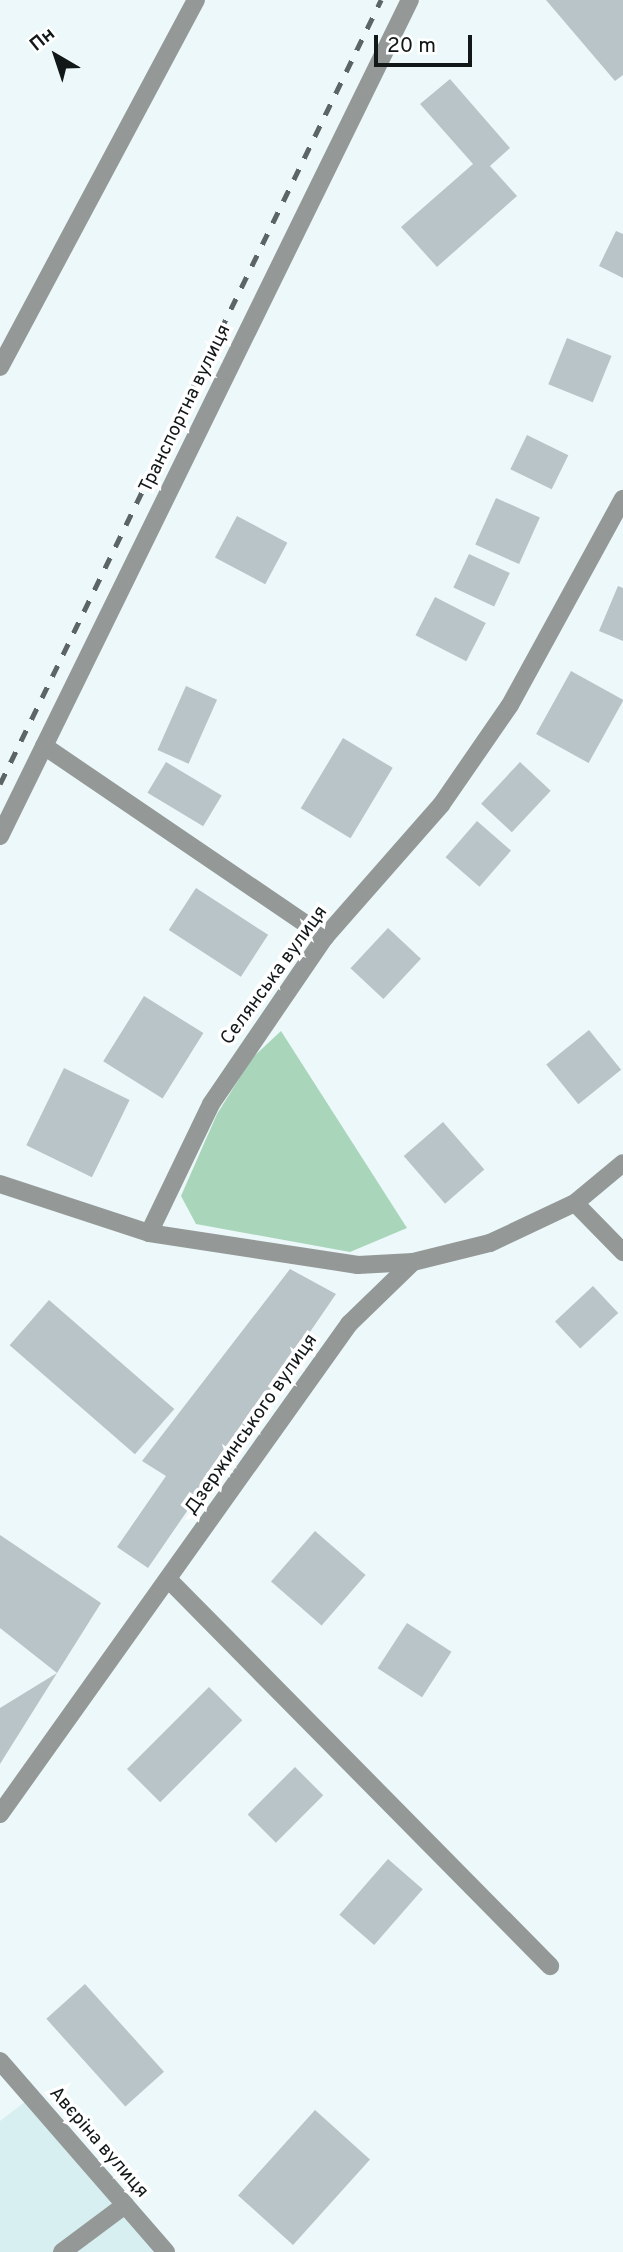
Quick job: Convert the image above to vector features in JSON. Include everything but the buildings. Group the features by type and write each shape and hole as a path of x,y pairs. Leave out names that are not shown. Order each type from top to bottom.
{"street":[{"path":"0,367 196,0"},
{"name":"Транспортна вулиця","path":"0,836 410,0"},
{"name":"Селянська вулиця","path":"149,1233 211,1104 325,937 441,805 510,705 623,499"},
{"path":"44,746 325,937"},
{"path":"0,1184 149,1233 358,1265 413,1262 490,1243 575,1203 623,1163"},
{"path":"575,1203 623,1252"},
{"name":"Дзержинського вулиця","path":"0,1814 349,1324 413,1262"},
{"path":"168,1580 550,1966"},
{"name":"Авєріна вулиця","path":"0,2061 166,2252"},
{"path":"62,2252 125,2205"}],"shaded area":[{"path":"30,2098 166,2252 0,2252 0,2121"}],"green space":[{"path":"281,1031 407,1228 350,1252 196,1224 181,1196 217,1114 252,1058"}],"railway":[{"path":"0,784 381,0"}]}
